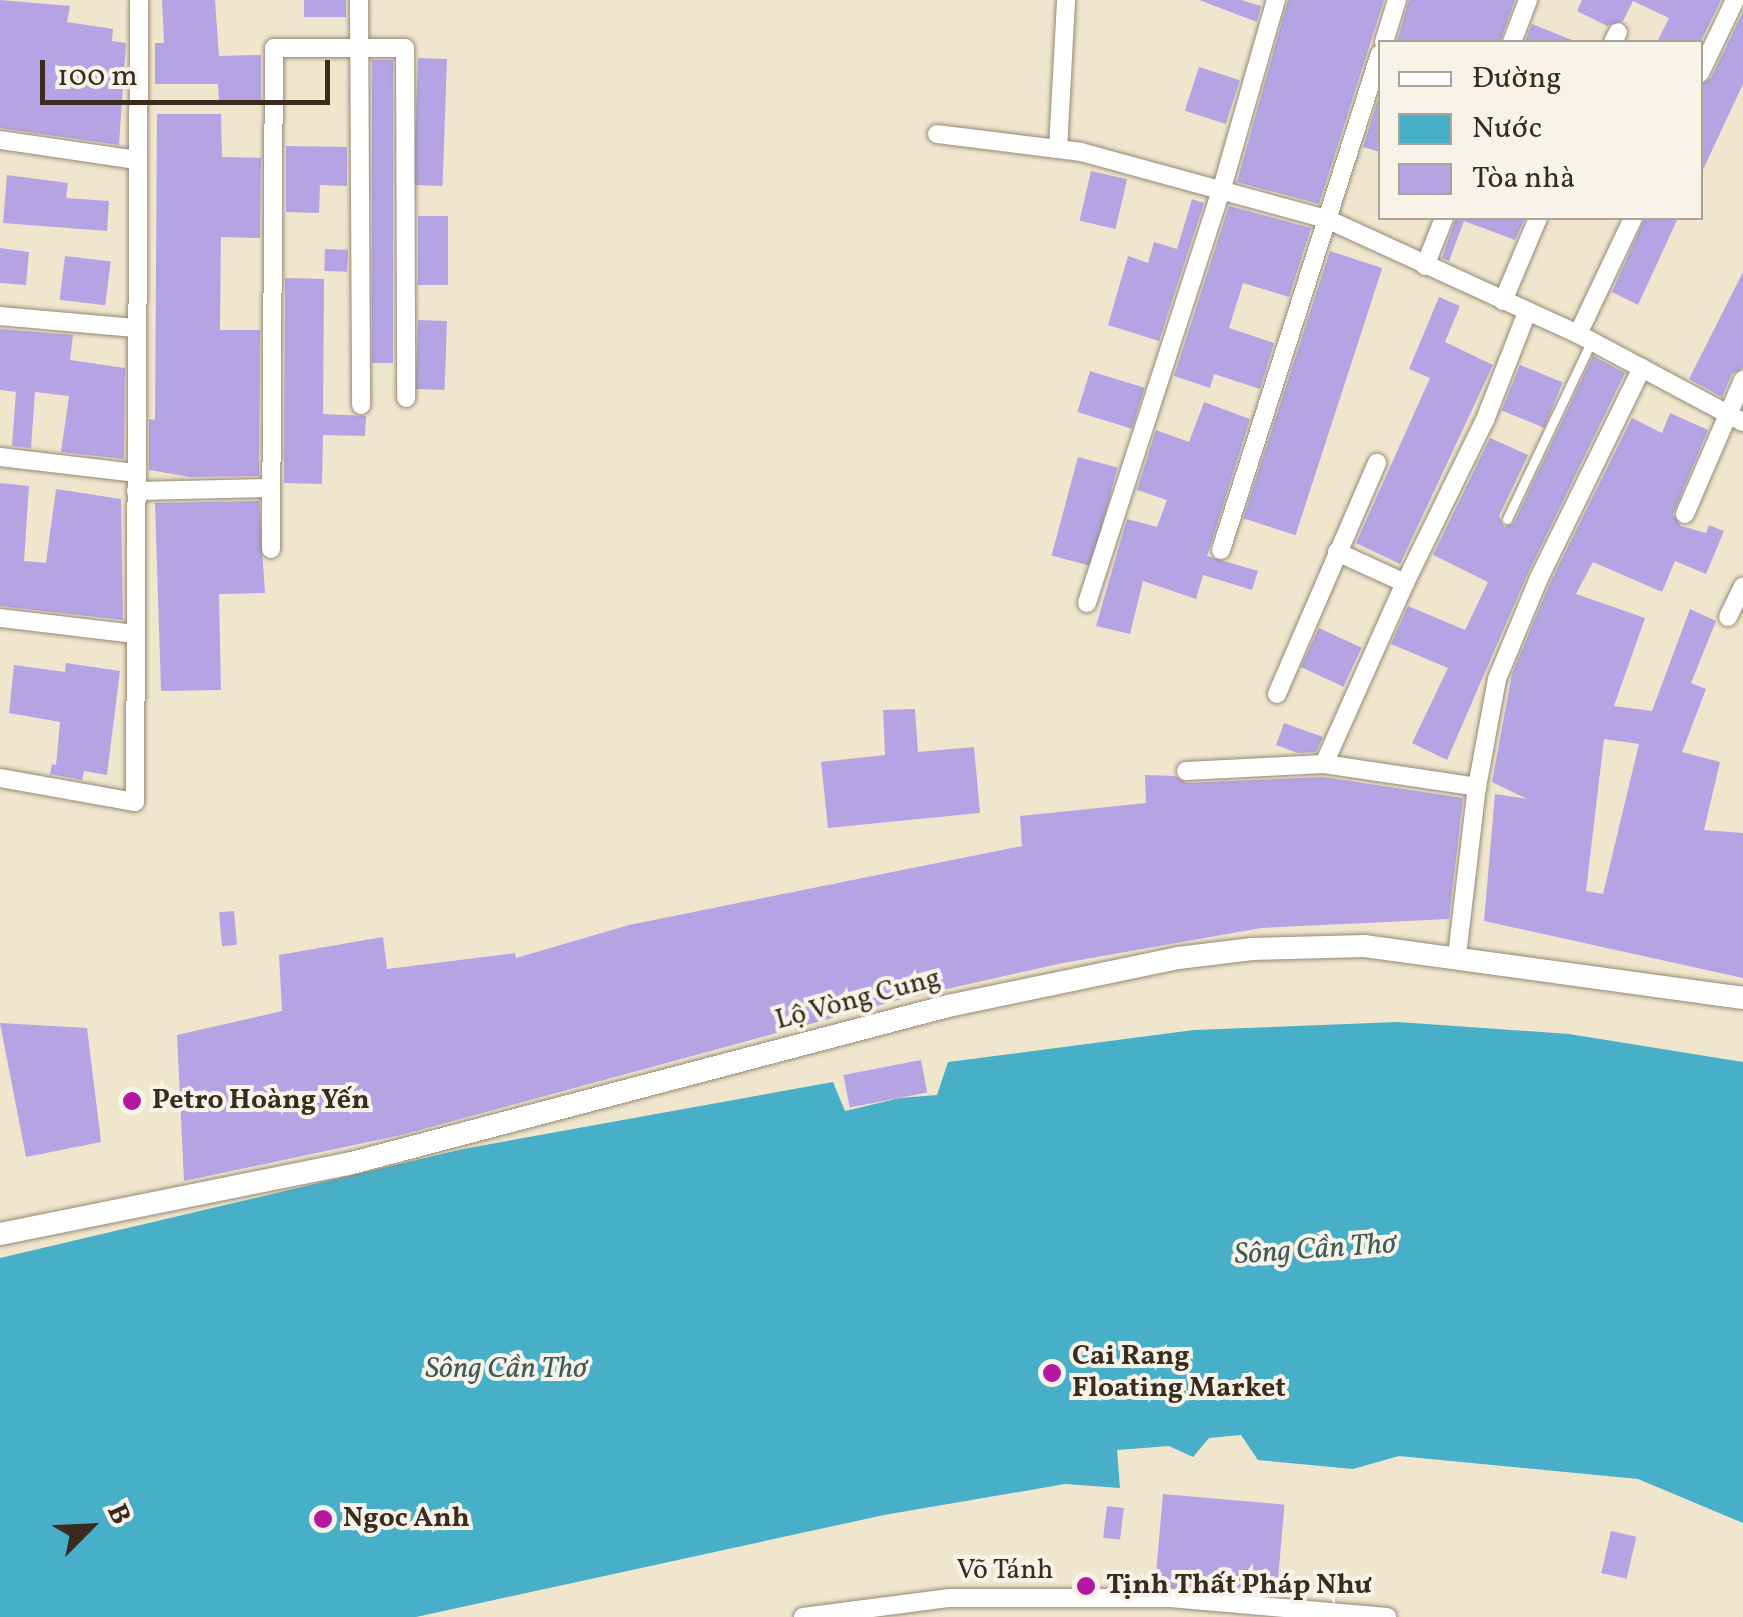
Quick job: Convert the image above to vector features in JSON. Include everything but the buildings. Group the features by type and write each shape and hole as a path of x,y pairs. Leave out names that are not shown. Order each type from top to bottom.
{"main road":[{"name":"Lộ Vòng Cung","path":"0,1234 348,1164 948,1006 1107,971 1252,949 1364,946 1743,998"}],"street":[{"path":"0,778 135,802 134,328 139,0"},
{"path":"359,0 361,405"},
{"path":"1058,149 1066,0"},
{"path":"1087,603 1222,188 1276,0"},
{"path":"1385,40 1397,0"},
{"path":"1513,40 1528,0"},
{"path":"1703,68 1735,0 1743,4"},
{"path":"270,549 274,48 404,48 406,398"},
{"path":"1220,550 1378,60"},
{"path":"937,134 1058,149 1222,188 1328,220 1584,338 1735,417"},
{"path":"0,140 137,160"},
{"path":"1426,266 1443,220"},
{"path":"1503,301 1537,220"},
{"path":"1584,338 1632,220"},
{"path":"1324,764 1404,583 1485,420 1527,312"},
{"path":"0,316 134,328"},
{"path":"1458,956 1477,787 1498,679 1539,578 1642,368"},
{"path":"1686,514 1735,417 1743,380"},
{"path":"0,457 136,482 269,488"},
{"path":"1277,694 1377,463"},
{"path":"1337,552 1404,583"},
{"path":"1728,617 1743,586"},
{"path":"0,618 134,634"},
{"path":"1186,771 1324,764 1477,787"},
{"name":"Võ Tánh","path":"804,1617 1170,1598 1387,1617"}],"lane":[{"path":"1507,519 1584,338"}],"water":[{"name":"Sông Cần Thơ","path":"1398,1022 1569,1034 1743,1062 1743,1523 1638,1479 1399,1456 1353,1469 1258,1460 1241,1435 1209,1438 1193,1457 1169,1446 1117,1450 1120,1488 1065,1484 884,1515 416,1617 0,1617 0,1258 463,1149 833,1082 845,1111 900,1098 937,1095 948,1062 1194,1030"}],"place":[{"name":"Petro Hoàng Yến","path":"132,1101"},
{"name":"Cai Rang Floating Market","path":"1052,1373"},
{"name":"Ngoc Anh","path":"323,1519"},
{"name":"Tịnh Thất Pháp Như","path":"1086,1586"}]}
